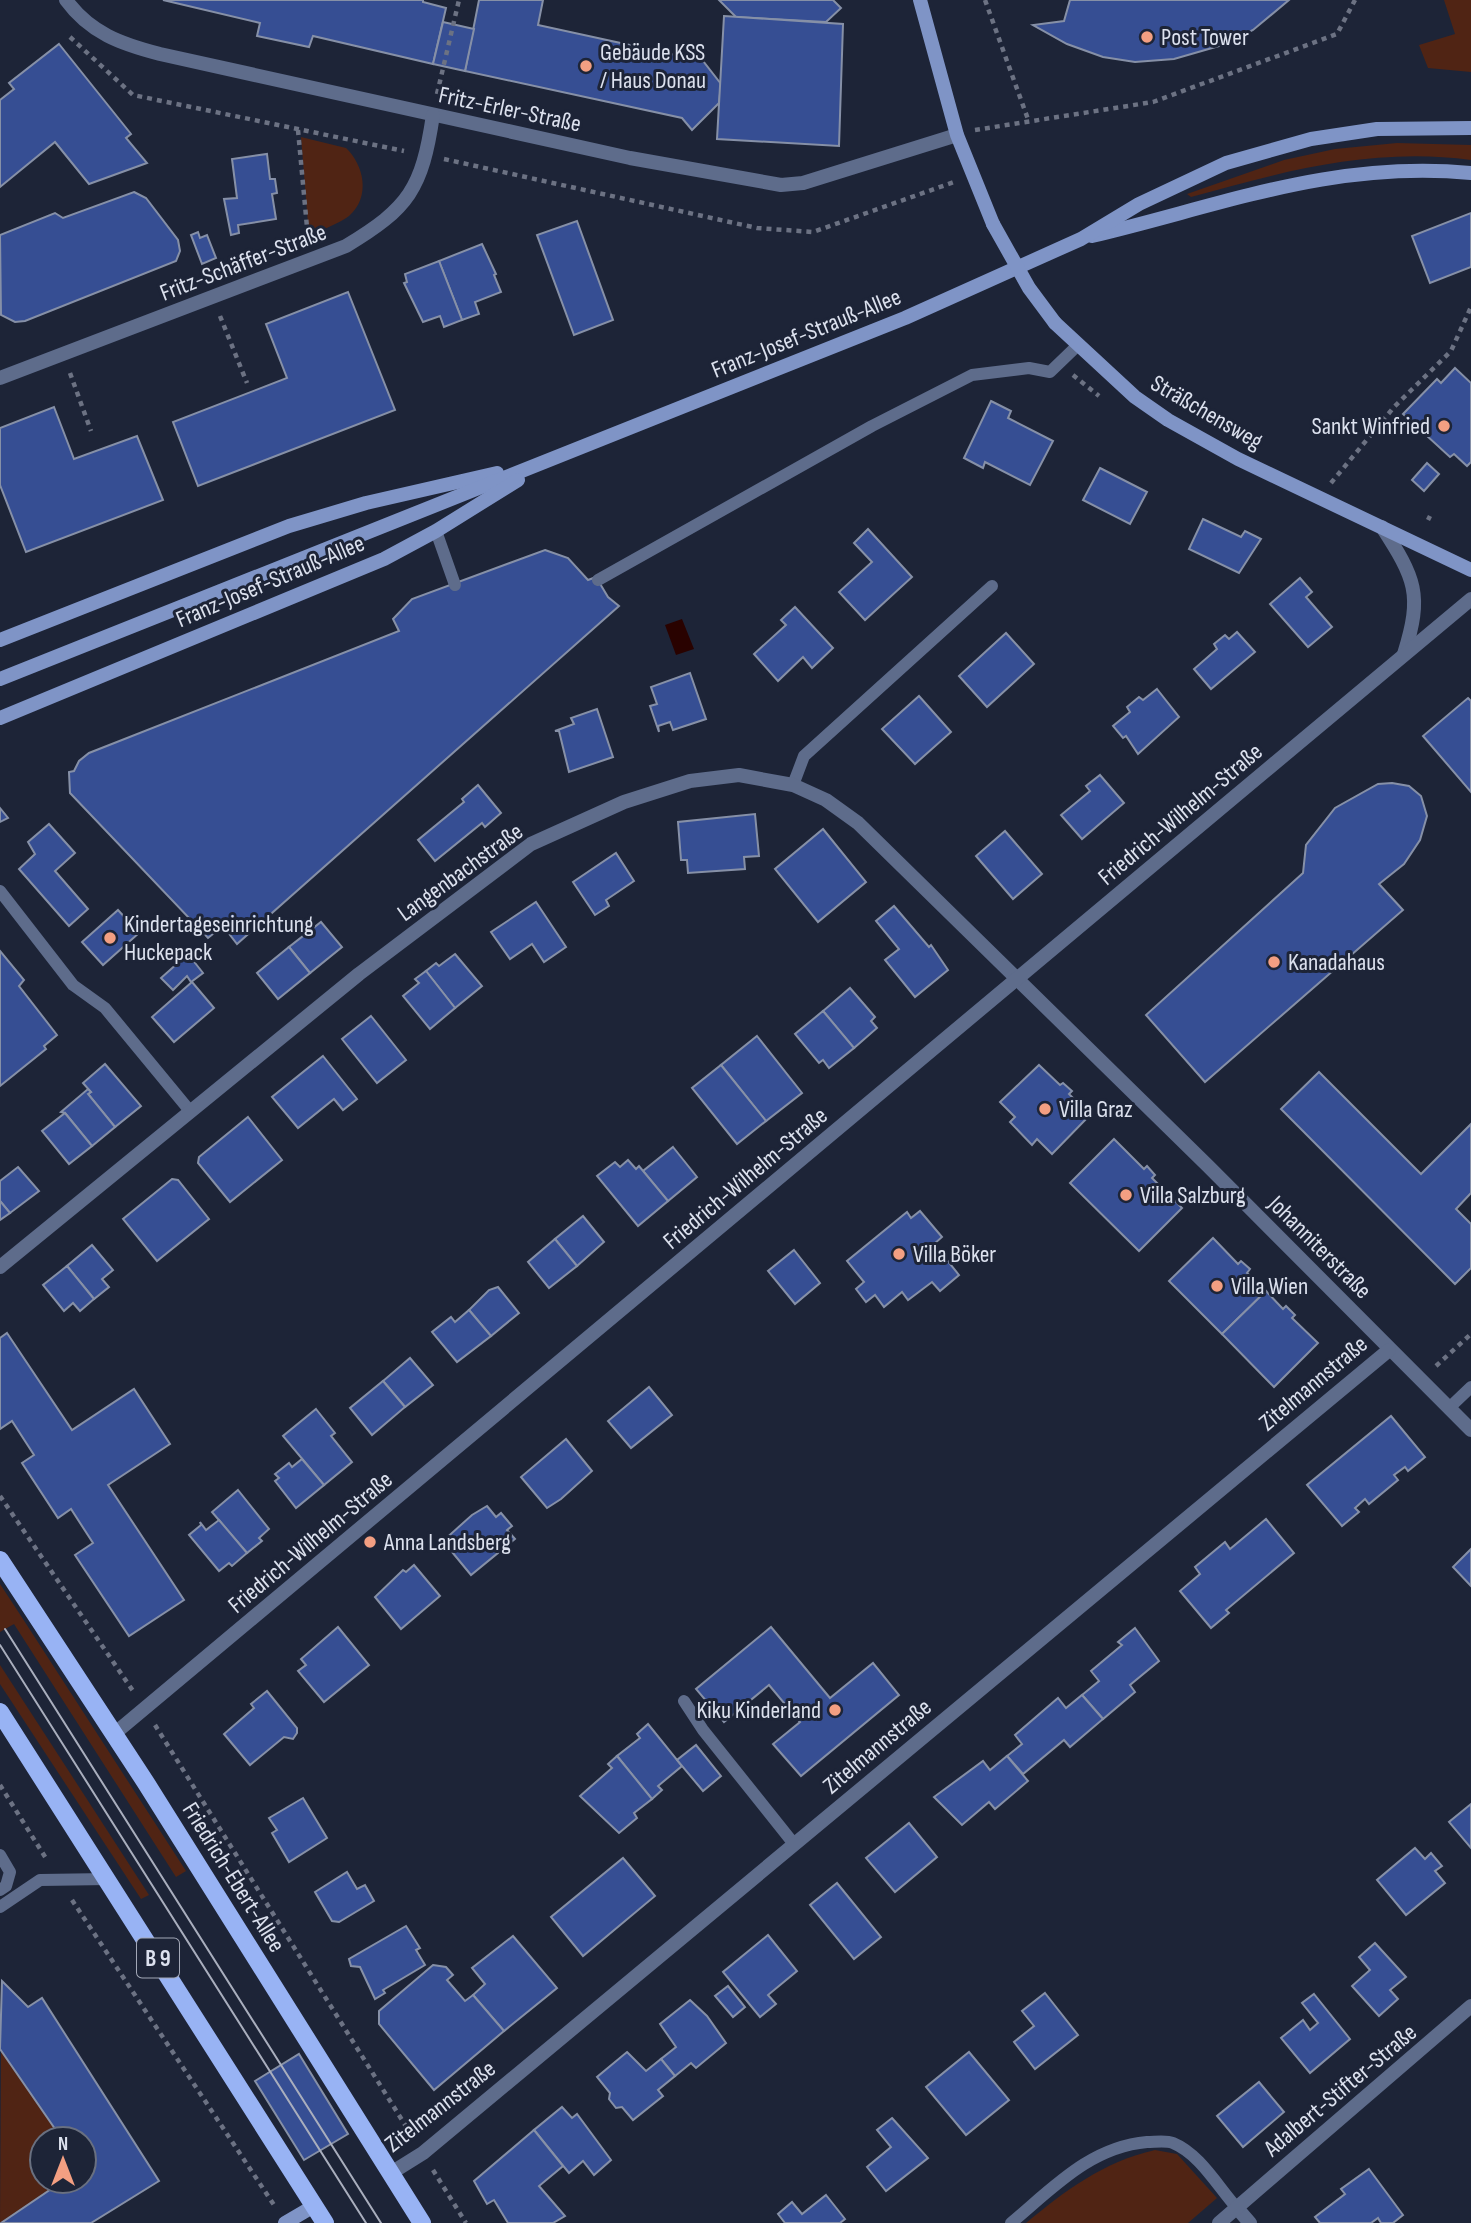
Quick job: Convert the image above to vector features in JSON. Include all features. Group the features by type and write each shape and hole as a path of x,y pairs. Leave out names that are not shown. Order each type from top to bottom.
{"main road":[{"name":"Sträßchensweg","path":"920,0 957,135 993,224 1029,288 1055,323 1135,397 1168,420 1238,459 1471,570"},
{"name":"Franz-Josef-Strauß-Allee","path":"0,679 905,318 1081,239 1185,180 1226,163 1311,139 1377,129 1471,128"},
{"name":"Franz-Josef-Strauß-Allee","path":"1081,239 1245,195 1328,177 1378,170 1471,173"},
{"name":"Franz-Josef-Strauß-Allee","path":"0,718 384,559 436,531 546,462"},
{"name":"Franz-Josef-Strauß-Allee","path":"0,640 289,526 366,503 546,462"},
{"name":"Friedrich-Ebert-Allee","path":"0,1560 114,1734 422,2223"},
{"name":"B 9","path":"0,1712 325,2223"},
{"path":"285,2223 314,2206"}],"street":[{"name":"Fritz-Erler-Straße","path":"66,0 78,17 121,44 630,158 781,185 803,183 957,135"},
{"name":"Fritz-Schäffer-Straße","path":"0,378 346,246 380,225 405,203 427,156 433,115"},
{"path":"1382,527 1406,563 1416,594 1413,624 1404,656"},
{"name":"Friedrich-Wilhelm-Straße","path":"114,1734 1471,599"},
{"name":"Langenbachstraße","path":"0,1267 359,974 531,845 624,802 690,781 739,775 793,785 827,800 858,823 1016,980"},
{"name":"Johanniterstraße","path":"1016,980 1208,1166 1471,1430"},
{"name":"Zitelmannstraße","path":"391,2173 423,2153 1389,1350"},
{"name":"Adalbert-Stifter-Straße","path":"1219,2223 1471,2006"},
{"path":"1237,2208 1250,2223"}],"lane":[{"path":"598,580 872,426 972,375 1029,368 1050,372 1078,345"},
{"path":"436,531 455,585"},
{"path":"793,785 804,756 992,586"},
{"path":"0,891 73,985 105,1009 190,1111"},
{"path":"1449,1408 1471,1387"},
{"path":"684,1701 703,1730 794,1844"},
{"path":"0,1855 10,1872 6,1886 0,1890"},
{"path":"0,1907 40,1880 108,1879"},
{"path":"1012,2223 1082,2163 1130,2144 1152,2142 1171,2142 1192,2155 1237,2208"}],"path":[{"path":"436,97 459,0"},
{"path":"985,0 1029,122"},
{"path":"975,130 1153,102 1337,34 1356,0"},
{"path":"67,33 133,95 298,131 310,260"},
{"path":"423,94 449,100"},
{"path":"1334,478 1394,407 1451,351 1471,307"},
{"path":"220,314 247,383"},
{"path":"1058,364 1099,396"},
{"path":"69,371 91,431"},
{"path":"1421,1380 1471,1334"},
{"path":"0,1496 145,1710 423,2153"},
{"path":"0,1785 285,2223"},
{"path":"443,2187 466,2223"}],"shaded area":[{"path":"1444,0 1471,0 1471,72 1428,68 1419,45 1455,34"},
{"path":"301,137 346,148 357,163 362,181 360,200 349,216 309,236"},
{"path":"1397,143 1471,145 1471,160 1435,157 1364,159 1295,170 1191,197 1187,194 1284,160 1335,149"},
{"path":"682,619 694,649 676,655 665,625"},
{"path":"0,1584 186,1871 176,1877 14,1624 0,1632"},
{"path":"0,1665 149,1895 141,1899 0,1684"},
{"path":"1,2048 53,2125 28,2125 28,2195 42,2195 0,2223"},
{"path":"1155,2150 1177,2154 1217,2198 1188,2223 1026,2223 1086,2179 1119,2162"}],"building":[{"path":"163,0 423,0 446,8 433,64 313,36 309,47 257,36 260,23"},
{"name":"Gebäude KSS / Haus Donau","path":"479,0 543,0 538,25 703,61 721,84 719,103 692,130 682,118 465,71"},
{"path":"719,0 833,0 841,8 826,22 736,17"},
{"name":"Post Tower","path":"1070,0 1289,0 1253,30 1226,44 1174,59 1135,62 1103,57 1067,44 1033,25 1064,21"},
{"path":"724,16 843,24 839,146 717,139"},
{"path":"443,22 474,29 465,71 433,64"},
{"path":"59,44 131,134 126,138 147,163 89,184 55,142 0,187 0,100 14,89 9,83"},
{"path":"267,154 270,179 275,179 277,193 272,194 276,219 238,225 239,233 231,235 224,199 237,198 232,159"},
{"path":"134,192 146,198 178,240 180,251 176,261 25,321 15,322 1,315 0,235 55,213 63,218"},
{"path":"1471,213 1471,267 1430,283 1412,236"},
{"path":"577,221 613,320 574,335 537,235"},
{"path":"198,232 200,238 207,235 216,258 202,264 191,235"},
{"path":"482,244 501,292 475,302 479,314 462,320 439,261"},
{"path":"439,261 462,320 444,327 440,316 423,322 404,283 407,282 405,274"},
{"path":"348,292 395,410 198,486 173,422 287,378 266,324"},
{"name":"Sankt Winfried","path":"1455,368 1471,383 1471,462 1467,466 1454,454 1450,457 1403,414 1437,379 1441,383"},
{"path":"991,401 1011,411 1008,418 1053,441 1030,485 985,462 983,468 964,458"},
{"path":"54,407 74,459 137,436 163,500 26,552 0,485 0,428"},
{"path":"1427,463 1439,474 1424,491 1412,480"},
{"path":"1100,468 1147,492 1130,524 1083,500"},
{"path":"1203,519 1241,537 1245,531 1261,539 1239,573 1189,549"},
{"path":"868,529 912,577 865,620 839,592 872,562 854,543"},
{"path":"545,550 568,558 588,580 596,577 608,597 619,606 237,944 223,926 208,938 70,793 69,772 74,771 79,761 89,753 399,631 393,619 412,599"},
{"path":"1300,578 1312,592 1306,597 1332,627 1308,647 1270,604"},
{"path":"795,607 833,648 812,668 803,657 778,681 754,654 786,625 781,620"},
{"path":"1237,632 1255,652 1211,689 1194,669 1217,649 1214,644 1225,635 1229,639"},
{"path":"1006,633 1034,664 987,707 959,676"},
{"path":"690,673 706,719 673,730 670,722 658,726 659,732 650,706 657,704 651,687"},
{"path":"1157,689 1179,717 1138,754 1126,736 1123,738 1113,726 1130,712 1127,707 1139,697 1143,700"},
{"path":"919,696 951,732 915,764 882,729"},
{"path":"1468,698 1471,701 1471,792 1423,736"},
{"path":"597,709 613,757 569,772 559,731 555,731 574,724 571,718"},
{"path":"1100,775 1124,803 1082,839 1061,815 1090,791 1086,786"},
{"name":"Kanadahaus","path":"1378,784 1409,786 1421,796 1427,816 1420,840 1404,864 1379,884 1403,910 1205,1082 1146,1015 1303,873 1306,845 1335,808"},
{"path":"478,785 501,813 485,827 482,823 435,861 418,840 464,802 462,799"},
{"path":"0,808 8,818 0,822"},
{"path":"755,814 759,856 744,857 745,869 688,873 687,860 681,860 678,822"},
{"path":"49,824 75,853 55,871 88,909 69,926 19,869 35,854 28,842"},
{"path":"823,829 866,882 818,922 775,869"},
{"path":"1005,831 1042,874 1013,899 976,856"},
{"path":"616,853 634,881 606,900 609,906 595,915 573,882"},
{"path":"536,902 566,947 544,962 532,944 510,959 491,932"},
{"path":"894,906 929,947 931,945 948,970 915,997 885,960 899,949 876,921"},
{"name":"Kindertageseinrichtung Huckepack","path":"118,910 139,933 103,965 82,942"},
{"path":"321,922 342,947 310,973 289,947"},
{"path":"289,947 310,973 278,999 257,973"},
{"path":"0,951 24,980 19,986 57,1035 44,1046 46,1049 0,1086"},
{"path":"188,954 203,973 191,982 187,976 173,990 161,978"},
{"path":"455,954 482,986 455,1008 426,971 436,963 439,966"},
{"path":"426,971 455,1008 430,1029 403,996 419,983 415,979"},
{"path":"192,982 214,1008 174,1042 152,1017"},
{"path":"850,988 875,1017 871,1021 877,1028 854,1048 823,1011"},
{"path":"823,1011 854,1048 829,1068 823,1060 819,1063 795,1034"},
{"path":"371,1016 406,1060 377,1083 342,1039"},
{"path":"757,1036 802,1093 766,1121 721,1065"},
{"path":"323,1056 357,1099 343,1110 334,1099 298,1128 272,1097"},
{"path":"105,1064 141,1106 115,1127 88,1094 91,1092 83,1083"},
{"path":"721,1065 766,1121 737,1144 692,1088"},
{"name":"Villa Graz","path":"1039,1065 1060,1085 1063,1083 1072,1091 1069,1094 1090,1115 1052,1154 1037,1139 1032,1145 1010,1122 1015,1117 1000,1102"},
{"path":"1319,1072 1421,1174 1471,1124 1471,1193 1456,1209 1471,1224 1471,1268 1455,1284 1281,1109"},
{"path":"88,1089 91,1092 88,1094 115,1127 92,1146 65,1113 61,1112"},
{"path":"65,1113 92,1146 69,1164 42,1131"},
{"path":"248,1117 282,1160 230,1202 198,1163 199,1157"},
{"name":"Villa Salzburg","path":"1114,1139 1144,1169 1147,1166 1155,1175 1152,1178 1182,1208 1139,1251 1070,1183"},
{"path":"673,1147 697,1177 668,1201 643,1171"},
{"path":"628,1160 636,1169 639,1166 668,1201 638,1226 597,1176 615,1162 620,1167"},
{"path":"18,1167 39,1191 10,1213 0,1201 0,1181"},
{"path":"172,1179 178,1180 209,1219 157,1261 123,1219"},
{"path":"0,1201 10,1213 0,1220"},
{"name":"Villa Böker","path":"920,1211 942,1237 934,1244 959,1275 940,1291 932,1282 908,1300 902,1292 884,1307 875,1295 866,1302 856,1289 864,1282 847,1261 907,1212 911,1218"},
{"path":"583,1216 604,1242 577,1266 555,1239"},
{"name":"Villa Wien","path":"1213,1238 1238,1264 1241,1261 1250,1269 1247,1273 1266,1291 1222,1334 1169,1281"},
{"path":"555,1239 577,1266 549,1288 528,1262"},
{"path":"92,1245 113,1270 102,1279 109,1287 94,1299 67,1266"},
{"path":"794,1250 820,1283 795,1304 768,1271"},
{"path":"67,1266 94,1299 80,1311 73,1303 64,1311 43,1285"},
{"path":"498,1287 519,1313 491,1336 469,1310 489,1290"},
{"name":"Villa Wien","path":"1266,1291 1283,1309 1286,1306 1295,1315 1292,1318 1318,1343 1274,1387 1222,1334"},
{"path":"469,1310 491,1336 457,1362 432,1332 451,1317 455,1322"},
{"path":"7,1333 72,1430 134,1389 170,1444 108,1485 184,1600 129,1636 75,1555 93,1543 71,1509 58,1518 22,1463 34,1455 12,1421 0,1429 0,1338"},
{"path":"410,1358 433,1385 405,1407 383,1381"},
{"path":"383,1381 405,1407 372,1435 350,1408"},
{"path":"649,1387 672,1415 631,1448 608,1421"},
{"path":"316,1409 335,1433 331,1436 352,1462 324,1485 283,1436"},
{"path":"1391,1416 1425,1457 1408,1471 1405,1467 1394,1475 1398,1480 1369,1504 1365,1499 1355,1508 1359,1512 1342,1526 1307,1485"},
{"path":"566,1439 592,1471 547,1508 521,1477"},
{"path":"302,1459 324,1485 296,1508 275,1481 279,1478 275,1474 289,1463 292,1467"},
{"path":"238,1490 269,1529 259,1538 262,1541 247,1553 212,1512"},
{"path":"487,1506 496,1517 501,1513 512,1526 507,1530 515,1539 471,1575 443,1541 472,1515"},
{"path":"1266,1519 1294,1553 1226,1610 1229,1613 1211,1628 1180,1591 1200,1574 1195,1567 1225,1542 1230,1549"},
{"path":"219,1520 247,1553 232,1566 229,1563 219,1571 189,1535 201,1525 200,1522 206,1530"},
{"path":"1471,1549 1471,1586 1453,1567"},
{"path":"414,1565 440,1596 401,1629 375,1597 403,1570 406,1572"},
{"path":"338,1627 369,1665 324,1702 298,1671 306,1665 301,1659"},
{"name":"Kiku Kinderland","path":"771,1627 830,1698 873,1663 899,1695 801,1776 773,1744 800,1722 769,1685 724,1722 696,1689"},
{"path":"1135,1628 1159,1661 1130,1685 1135,1692 1103,1719 1082,1695 1099,1681 1091,1671 1122,1645 1118,1642"},
{"path":"267,1691 297,1728 297,1733 293,1739 284,1737 250,1765 224,1734 254,1708 251,1704"},
{"path":"1082,1695 1103,1719 1070,1747 1064,1740 1023,1774 1007,1756 1022,1744 1015,1735 1058,1698 1066,1708"},
{"path":"648,1724 682,1766 658,1786 662,1790 652,1799 617,1756 640,1738 637,1734"},
{"path":"696,1745 721,1776 703,1791 677,1760"},
{"path":"617,1756 652,1799 634,1813 637,1818 619,1833 580,1796 612,1768 608,1764"},
{"path":"1007,1756 1028,1781 995,1809 989,1802 962,1825 934,1797 983,1761 990,1770"},
{"path":"303,1798 327,1838 289,1862 272,1833 277,1830 269,1818"},
{"path":"1471,1804 1471,1848 1449,1822"},
{"path":"909,1823 937,1857 895,1892 866,1858"},
{"path":"1415,1848 1425,1859 1431,1853 1442,1866 1435,1871 1445,1883 1406,1915 1377,1880"},
{"path":"623,1858 655,1896 583,1956 551,1917"},
{"path":"347,1872 357,1889 365,1885 374,1901 339,1922 332,1921 315,1892"},
{"path":"837,1883 881,1937 854,1959 810,1905"},
{"path":"406,1926 420,1948 416,1950 425,1965 383,1990 385,1993 375,1999 360,1967 351,1966 349,1959"},
{"path":"768,1935 797,1971 768,1995 776,2004 760,2017 723,1972"},
{"path":"513,1936 557,1988 504,2031 473,1995 485,1984 472,1968"},
{"path":"1375,1943 1406,1977 1390,1990 1398,1999 1379,2016 1352,1986 1370,1970 1359,1957"},
{"path":"433,1965 446,1967 453,1975 447,1980 465,2001 473,1995 504,2031 434,2090 379,2024 379,2011"},
{"path":"2,1981 28,2007 42,1998 159,2181 91,2223 1,2223 42,2195 98,2195 98,2125 52,2125 0,2049"},
{"path":"728,1986 745,2007 733,2017 715,1996"},
{"path":"1045,1993 1078,2035 1035,2069 1014,2042 1034,2026 1022,2011"},
{"path":"1314,1994 1350,2039 1310,2073 1281,2038 1303,2020 1310,2030 1318,2023 1302,2003"},
{"path":"690,2000 707,2016 726,2043 696,2068 691,2063 675,2076 661,2059 676,2047 660,2024"},
{"path":"627,2052 646,2071 661,2059 675,2076 658,2090 663,2096 633,2120 622,2107 616,2108 609,2099 610,2093 597,2077"},
{"path":"969,2052 1009,2100 966,2135 926,2087"},
{"path":"299,2054 348,2134 304,2160 255,2081"},
{"path":"1259,2082 1284,2112 1243,2147 1217,2116"},
{"path":"562,2107 572,2118 577,2114 611,2160 594,2175 583,2161 569,2173 534,2130"},
{"path":"892,2118 928,2158 886,2191 867,2167 891,2147 877,2130"},
{"path":"534,2130 563,2166 539,2186 565,2216 553,2223 508,2223 494,2200 487,2204 474,2181"},
{"path":"1369,2169 1403,2215 1393,2223 1381,2223 1378,2218 1371,2223 1320,2223 1315,2217 1345,2194 1341,2189"},
{"path":"826,2195 845,2219 840,2223 785,2223 778,2214 792,2202 802,2214"}],"tram line":[{"path":"5,1629 381,2223"},
{"path":"0,1645 366,2223"}],"place":[{"name":"Post Tower","path":"1147,37"},
{"name":"Gebäude KSS / Haus Donau","path":"586,66"},
{"name":"Sankt Winfried","path":"1444,426"},
{"name":"Kindertageseinrichtung Huckepack","path":"110,938"},
{"name":"Kanadahaus","path":"1274,962"},
{"name":"Villa Graz","path":"1045,1109"},
{"name":"Villa Salzburg","path":"1126,1195"},
{"name":"Villa Böker","path":"899,1254"},
{"name":"Villa Wien","path":"1217,1286"},
{"name":"Anna Landsberg","path":"370,1542"},
{"name":"Kiku Kinderland","path":"835,1710"}]}
